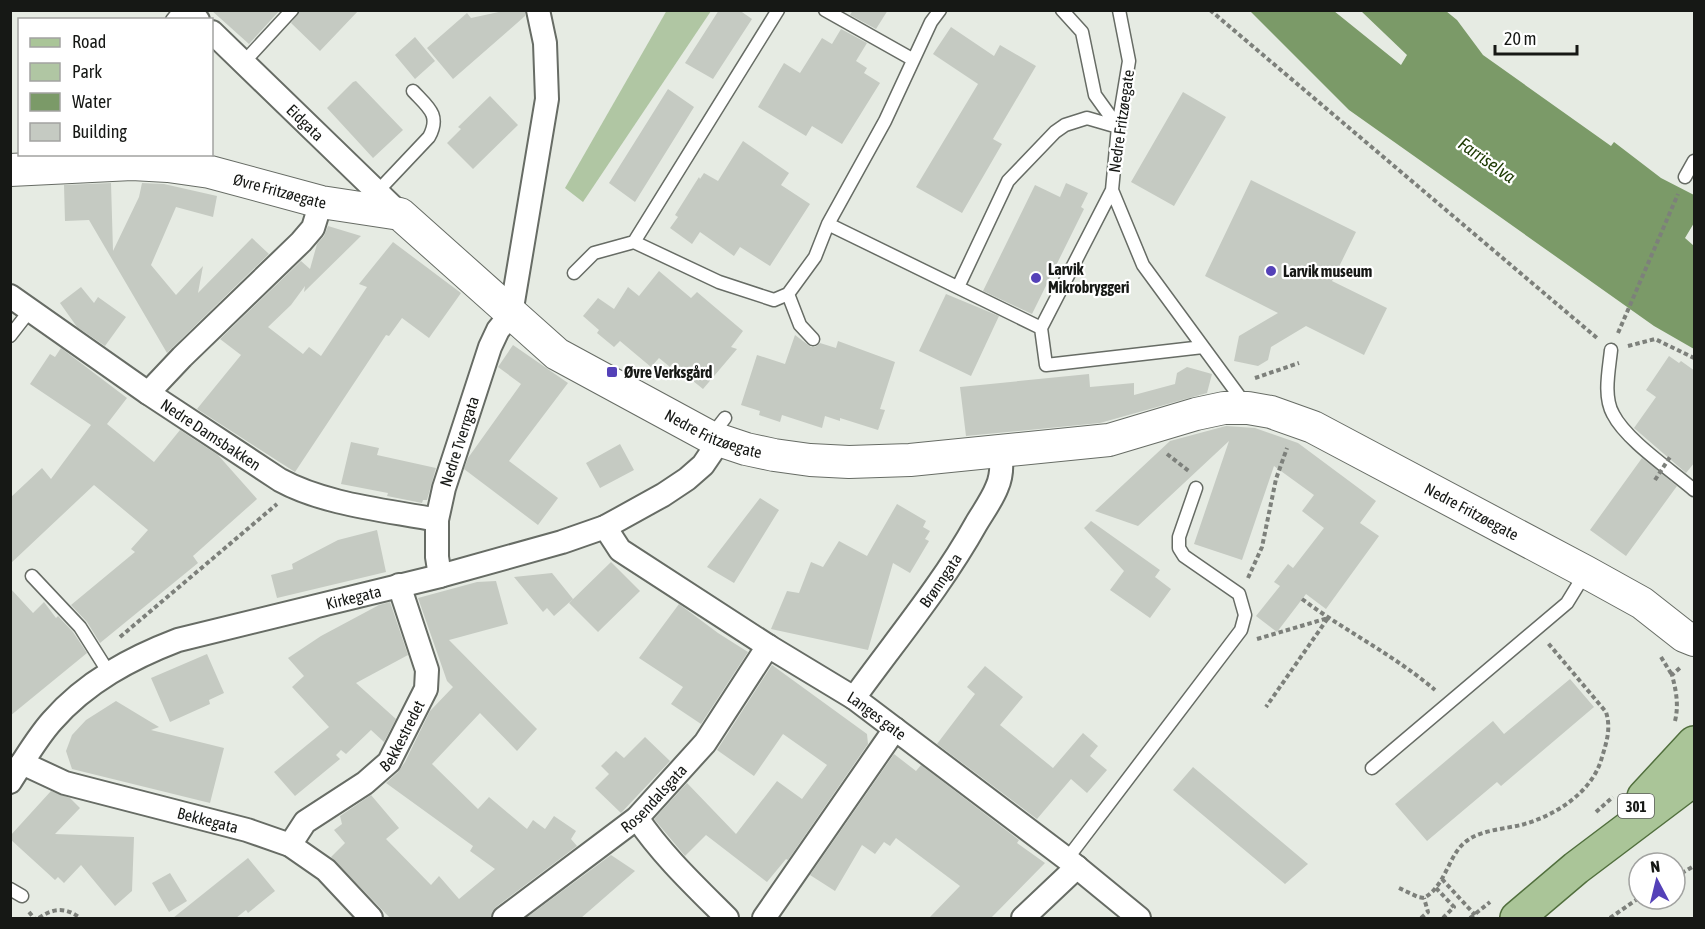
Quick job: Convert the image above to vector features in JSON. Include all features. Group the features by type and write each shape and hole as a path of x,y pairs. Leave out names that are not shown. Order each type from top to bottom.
{"main road":[{"name":"Øvre Fritzøegate","path":"10,170 132,164 168,166 210,172 321,202 400,214"},
{"path":"400,214 451,257 512,314"},
{"name":"Nedre Fritzøegate","path":"512,314 557,354 718,432 746,449 810,460 849,462 910,460 1110,440 1224,408 1240,397 1271,412 1313,427 1642,603 1690,647"},
{"name":"301","path":"1576,868 1684,732"},
{"name":"301","path":"1505,909 1576,868 1695,779"}],"street":[{"path":"512,314 546,99 544,43 538,10"},
{"name":"Eidgata","path":"213,33 400,214"},
{"path":"148,393 301,242 313,228 321,202"},
{"name":"Nedre Damsbakken","path":"10,296 148,393 295,488 323,497 437,520"},
{"name":"Nedre Tverrgata","path":"440,576 437,557 437,520 444,489 490,347 498,330 512,314"},
{"name":"Kirkegata","path":"16,772 51,722 104,664 140,655 178,640 440,576 562,542 605,527 687,479 703,465 718,432"},
{"name":"Brønngata","path":"854,698 886,652 932,594 969,538 997,487 1002,466 1000,451"},
{"name":"Langes gate","path":"605,527 620,550 768,646 854,698 1072,863 1139,918"},
{"name":"Bekkestredet","path":"291,845 305,822 365,783 389,762 426,689 427,670 399,585"},
{"name":"Rosendalsgata","path":"504,918 637,818 705,743 768,646"},
{"path":"764,918 895,729"},
{"name":"Bekkegata","path":"16,772 247,830 291,845 326,870 371,918"},
{"path":"637,818 672,863 727,918"},
{"path":"1023,918 1072,863"}],"lane":[{"path":"243,63 292,10"},
{"path":"634,242 778,10"},
{"path":"825,10 912,59"},
{"path":"574,273 594,253 634,242 719,282 774,300 788,294 815,257 828,224 885,121 912,59 931,22 940,10"},
{"path":"1062,10 1082,32 1095,95 1118,127"},
{"name":"Nedre Fritzøegate","path":"1119,10 1129,61 1118,127 1112,190 1143,265 1240,397"},
{"path":"377,192 434,129 435,120 431,111 413,91"},
{"path":"958,287 1008,181 1054,132 1086,117 1118,127"},
{"path":"1685,177 1695,161"},
{"path":"1112,190 1041,328 1046,365 1203,347"},
{"path":"828,224 1041,328"},
{"path":"788,294 800,325 813,339"},
{"path":"10,336 31,309"},
{"path":"1611,350 1607,382 1612,413 1624,432 1695,490"},
{"path":"1072,863 1241,630 1245,615 1239,594 1184,556 1179,548 1179,537 1196,488"},
{"path":"1372,768 1567,603 1586,573"},
{"path":"32,576 80,627 104,664"},
{"path":"10,889 22,896"}],"path":[{"path":"1210,10 1611,350"},
{"path":"1611,350 1685,177"},
{"path":"1611,350 1655,339 1695,358"},
{"path":"1240,397 1299,363"},
{"path":"1239,594 1259,556 1278,469 1298,423"},
{"path":"1655,480 1670,457"},
{"path":"104,664 295,488"},
{"path":"1302,599 1398,662 1434,689 1447,704"},
{"path":"1241,630 1258,640 1328,618"},
{"path":"1266,707 1328,618"},
{"path":"1399,888 1424,898 1436,888 1459,848 1466,841 1477,835 1524,824 1560,808 1579,794 1593,778 1601,763 1609,723 1606,712 1537,630"},
{"path":"1684,732 1677,713 1676,690 1672,675 1690,647"},
{"path":"1587,819 1621,790"},
{"path":"1442,879 1475,915"},
{"path":"1436,888 1454,908 1443,918"},
{"path":"1421,918 1428,912 1424,898"},
{"path":"1610,918 1627,906"},
{"path":"39,918 58,909 80,918"},
{"path":"1470,918 1505,909"}],"green space":[{"path":"667,10 711,11 583,202 565,188"}],"water":[{"name":"Farriselva","path":"1250,11 1334,11 1401,65 1407,55 1361,11 1446,11 1457,20 1483,55 1611,146 1614,142 1661,178 1694,195 1694,223 1685,238 1694,246 1694,349 1654,326 1349,110"}],"building":[{"path":"211,10 280,10 249,44"},
{"path":"300,10 359,10 320,51 291,23"},
{"path":"508,10 525,10 525,16 453,79 427,48 467,13 471,18"},
{"path":"719,10 739,10 752,19 713,79 685,63"},
{"path":"853,10 888,10 876,29 850,15"},
{"path":"951,27 994,56 1000,45 1036,66 993,139 1002,144 962,213 916,187 978,84 933,54"},
{"path":"841,29 867,43 856,61 867,68 864,73 880,83 842,144 812,126 806,136 758,107 784,63 800,73 822,38 832,44"},
{"path":"415,37 435,61 415,79 395,55"},
{"path":"356,81 403,130 373,158 327,108"},
{"path":"668,89 694,107 635,202 609,183"},
{"path":"1183,92 1226,117 1174,206 1131,182"},
{"path":"490,96 518,125 473,169 447,143 461,129 458,127"},
{"path":"743,141 789,173 781,185 810,204 770,266 740,247 734,256 700,232 692,244 670,228 678,217 675,215 699,177 700,179 704,173 718,181"},
{"name":"Larvik museum","path":"1251,180 1356,232 1332,281 1387,308 1364,355 1306,326 1271,347 1268,360 1258,366 1234,361 1239,336 1278,313 1205,276"},
{"path":"111,183 113,251 139,197 142,183 164,184 217,196 213,217 176,207 151,265 176,295 203,266 198,293 252,238 269,254 167,353 89,220 65,221 64,185"},
{"path":"1066,183 1088,193 1081,207 1084,209 1032,314 983,291 1035,185 1060,197"},
{"path":"328,226 361,236 304,292 305,286 291,305 268,327 303,354 309,347 321,356 367,287 359,284 393,242 461,293 429,338 402,318 389,336 386,335 295,472 197,409 241,355 220,339 301,261 310,269 317,244 324,236"},
{"path":"659,271 691,298 697,292 743,331 731,347 737,349 703,389 672,364 670,367 659,358 651,367 620,341 614,347 597,333 599,330 583,316 598,298 614,309 628,287 639,296"},
{"path":"81,287 94,303 98,297 126,317 105,346 77,327 60,303"},
{"path":"946,294 999,316 971,376 919,351"},
{"path":"795,335 811,347 820,343 836,348 838,341 895,362 880,409 885,410 878,430 840,418 840,421 825,416 822,428 782,415 780,422 759,415 760,411 741,405 757,355 785,364"},
{"path":"513,345 568,383 509,461 558,498 538,525 464,469 468,458 521,384 498,367"},
{"path":"61,348 127,398 107,424 154,462 180,430 218,455 257,499 193,556 198,563 100,643 87,622 71,605 135,552 131,549 148,530 94,485 10,564 10,498 42,468 51,479 91,425 30,384 50,354 55,357"},
{"path":"1669,356 1695,371 1695,462 1686,473 1634,428 1656,397 1646,390"},
{"path":"1187,367 1212,374 1207,393 1100,423 966,436 960,387 1089,374 1090,387 1134,383 1134,395 1175,384 1177,373"},
{"path":"1226,426 1255,428 1298,443 1376,501 1360,523 1379,536 1326,609 1306,594 1277,632 1256,616 1280,586 1274,582 1288,564 1293,568 1324,528 1302,511 1314,495 1274,466 1242,560 1194,544 1229,441 1138,526 1095,511 1170,441"},
{"path":"351,442 379,448 377,455 436,468 427,500 423,500 422,503 387,496 388,493 341,484"},
{"path":"620,444 634,470 600,488 586,463"},
{"path":"1642,458 1677,486 1626,556 1590,530"},
{"path":"760,498 779,510 734,583 707,567"},
{"path":"897,504 926,521 923,527 930,531 925,539 929,541 910,573 893,563 868,650 771,629 787,591 799,593 811,562 823,567 839,541 867,556"},
{"path":"1091,521 1160,570 1155,577 1171,589 1150,618 1110,590 1124,571 1084,528"},
{"path":"377,530 386,572 277,598 271,575 293,569 292,564 338,540"},
{"path":"611,562 640,591 598,632 569,603"},
{"path":"552,573 573,599 554,616 547,608 543,612 514,577"},
{"path":"496,581 508,624 449,640 537,729 517,751 480,713 432,764 478,809 489,797 527,829 533,820 545,829 554,816 576,831 571,839 577,846 496,907 491,918 390,918 331,857 345,843 334,830 342,824 340,816 371,795 399,828 386,839 431,885 439,876 459,899 495,869 470,851 473,846 386,783 405,762 430,711 453,687 447,681 418,598 477,582"},
{"path":"10,588 33,613 44,602 56,618 58,616 73,632 87,653 10,716"},
{"path":"390,602 408,655 356,683 396,719 384,742 371,730 346,754 341,750 336,755 340,759 295,796 274,772 329,727 292,687 304,676 288,658 321,636 379,605"},
{"path":"679,604 748,652 701,724 671,704 683,687 639,658"},
{"path":"207,654 224,693 209,700 210,704 170,722 151,678"},
{"path":"772,665 867,734 868,744 788,860 786,859 767,882 706,835 685,856 654,819 687,783 736,834 777,781 802,799 827,765 783,734 754,776 717,750"},
{"path":"985,666 1023,697 1000,725 1053,768 1083,733 1098,746 1090,756 1107,770 1087,793 1071,779 1037,819 937,744 975,694 967,687"},
{"path":"1570,679 1594,707 1501,786 1497,782 1427,841 1395,804 1493,721 1504,734"},
{"path":"116,701 159,727 151,730 224,748 210,803 72,769 66,751 72,735 86,720"},
{"path":"645,737 670,761 621,813 595,788 609,774 601,766 616,751 624,758"},
{"path":"894,754 916,771 921,765 1019,840 1017,843 1045,863 991,918 929,918 960,886 896,838 890,846 884,842 875,854 862,845 835,891 810,875"},
{"path":"1193,767 1308,864 1285,884 1173,790"},
{"path":"51,791 70,798 80,808 55,834 134,837 132,891 115,906 81,865 64,883 58,877 55,880 10,839 10,836"},
{"path":"611,855 635,871 581,918 526,918"},
{"path":"248,858 275,891 248,913 246,910 236,918 173,918"},
{"path":"170,873 187,901 169,912 152,883"}],"place":[{"name":"Larvik museum","path":"1271,271"},
{"name":"Larvik Mikrobryggeri","path":"1036,278"},
{"name":"Øvre Verksgård","path":"612,372"}]}
